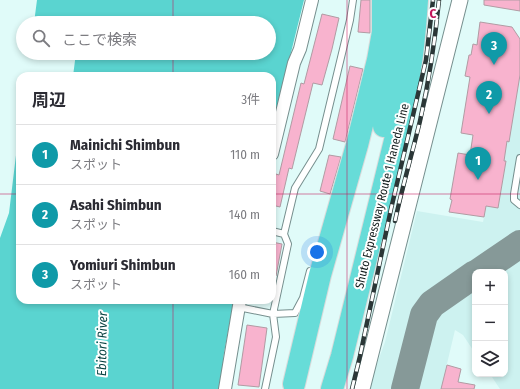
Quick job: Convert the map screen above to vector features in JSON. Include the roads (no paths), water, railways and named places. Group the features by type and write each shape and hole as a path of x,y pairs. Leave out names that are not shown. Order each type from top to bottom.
{"highway":[{"path":"293,386 320,275 357,145 378,60 383,32 384,0"},
{"name":"Shuto Expressway Route 1 Haneda Line","path":"318,389 342,304 389,103 400,28 401,0"},
{"name":"Shuto Expressway Route 1 Haneda Line","path":"332,389 376,224 402,112 411,67 417,0"},
{"path":"293,386 333,272 371,152 395,63"},
{"path":"347,389 357,345 376,224"}],"street":[{"path":"276,137 294,63 300,49 312,0"},
{"path":"362,389 460,0"},
{"path":"225,389 239,304"}],"lane":[{"path":"265,389 276,337 274,314 288,244 284,234 295,188 318,149 350,20 353,0"},
{"path":"520,158 514,200 520,205"},
{"path":"320,251 332,232"},
{"path":"276,233 284,234"},
{"path":"239,304 274,314 295,313 302,298 312,267"}],"water":[{"path":"37,0 304,0 276,113 276,72 74,72 75,60 276,60 276,16 35,16"},
{"name":"Ebitori River","path":"16,155 16,304 233,304 224,353 220,389 0,389 0,238 9,213"}],"railway":[{"path":"352,389 391,209 426,60 433,0"},
{"path":"395,221 423,106 436,31 439,0"}],"place":[{"name":"Yomiuri Shimbun","path":"494,65"},
{"name":"Asahi Shimbun","path":"489,114"},
{"name":"Mainichi Shimbun","path":"478,180"}]}
